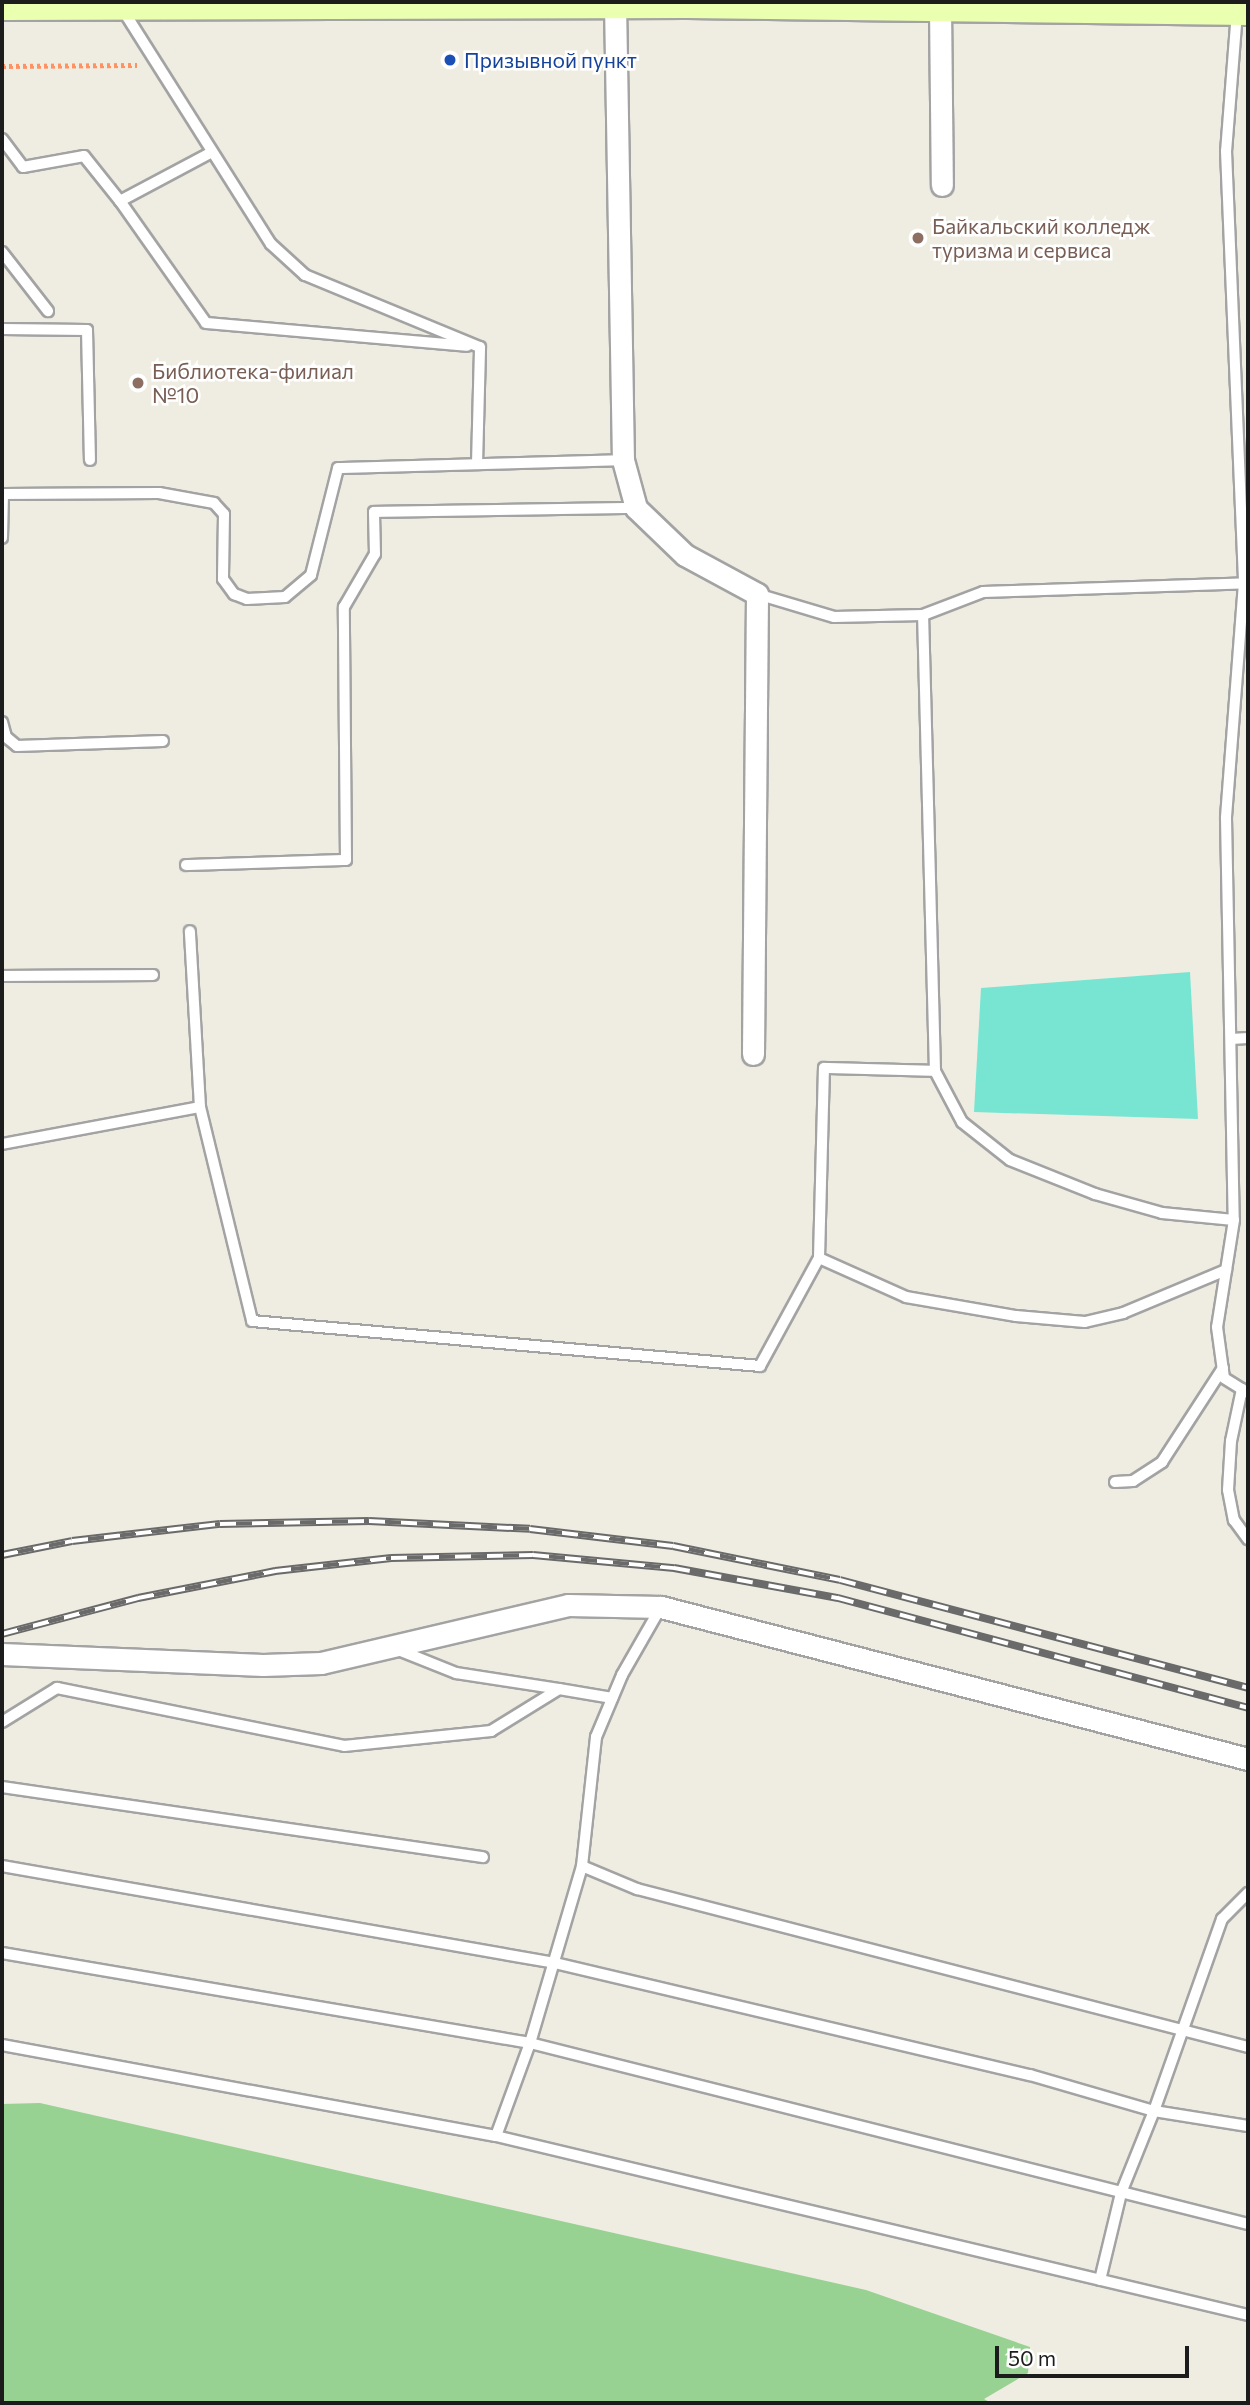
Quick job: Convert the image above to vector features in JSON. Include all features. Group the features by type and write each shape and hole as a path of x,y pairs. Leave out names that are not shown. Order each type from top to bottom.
{"main road":[{"path":"2,5 615,2 1243,10"}],"street":[{"path":"615,2 623,460 636,508 685,555 757,594 753,1054"},
{"path":"940,7 942,185"},
{"path":"2,1654 263,1665 321,1663 568,1605 661,1606 1248,1759"}],"lane":[{"path":"119,5 271,244 305,275 480,347"},
{"path":"1243,10 1226,151 1246,583 1226,818 1234,1220 1217,1327 1224,1378 1245,1391 1231,1441 1228,1490 1234,1520 1248,1539"},
{"path":"2,139 23,167 84,156 120,201 206,323 480,347"},
{"path":"120,201 212,152"},
{"path":"2,252 48,311"},
{"path":"2,329 87,330 90,460"},
{"path":"477,464 480,347"},
{"path":"2,538 3,494 159,493 214,503 224,514 223,579 234,594 247,599 285,597 311,575 338,468 623,460"},
{"path":"186,865 346,860 344,607 375,554 374,512 636,508"},
{"path":"757,594 834,617 923,615 983,592 1246,583"},
{"path":"923,615 935,1071 962,1122 1010,1160 1095,1194 1162,1213 1234,1220"},
{"path":"2,722 6,737 17,746 163,741"},
{"path":"190,931 200,1107 252,1321 760,1366 820,1258 824,1068 935,1071"},
{"path":"2,976 153,975"},
{"path":"1231,1039 1248,1038"},
{"path":"2,1144 200,1107"},
{"path":"820,1258 906,1297 1016,1316 1085,1322 1124,1313 1226,1270"},
{"path":"1115,1482 1133,1481 1162,1462 1223,1368"},
{"path":"496,2136 530,2043 582,1867 596,1737 612,1698 661,1606"},
{"path":"392,1647 456,1673 612,1698"},
{"path":"2,1722 57,1688 344,1746 491,1731 559,1689"},
{"path":"2,1787 483,1857"},
{"path":"2,1866 555,1963 1030,2074 1154,2111 1248,2126"},
{"path":"582,1867 637,1889 1248,2047"},
{"path":"1100,2280 1121,2193 1154,2111 1222,1919 1248,1893"},
{"path":"2,1953 530,2043 1248,2224"},
{"path":"2,2045 496,2136 1248,2315"}],"path":[{"path":"2,66 158,65"}],"green space":[{"path":"40,2103 866,2290 1030,2347 1028,2373 984,2399 991,2403 2,2403 2,2104"}],"shaded area":[{"path":"1190,972 1198,1119 974,1112 981,988"}],"railway":[{"path":"2,1555 72,1541 220,1524 369,1521 530,1529 673,1546 840,1580 1248,1688"},
{"path":"2,1634 138,1598 275,1571 391,1558 533,1555 674,1568 838,1598 1248,1708"}],"place":[{"name":"Призывной пункт","path":"450,60"},
{"name":"Байкальский колледж туризма и сервиса","path":"918,238"},
{"name":"Библиотека-филиал №10","path":"138,383"}]}
